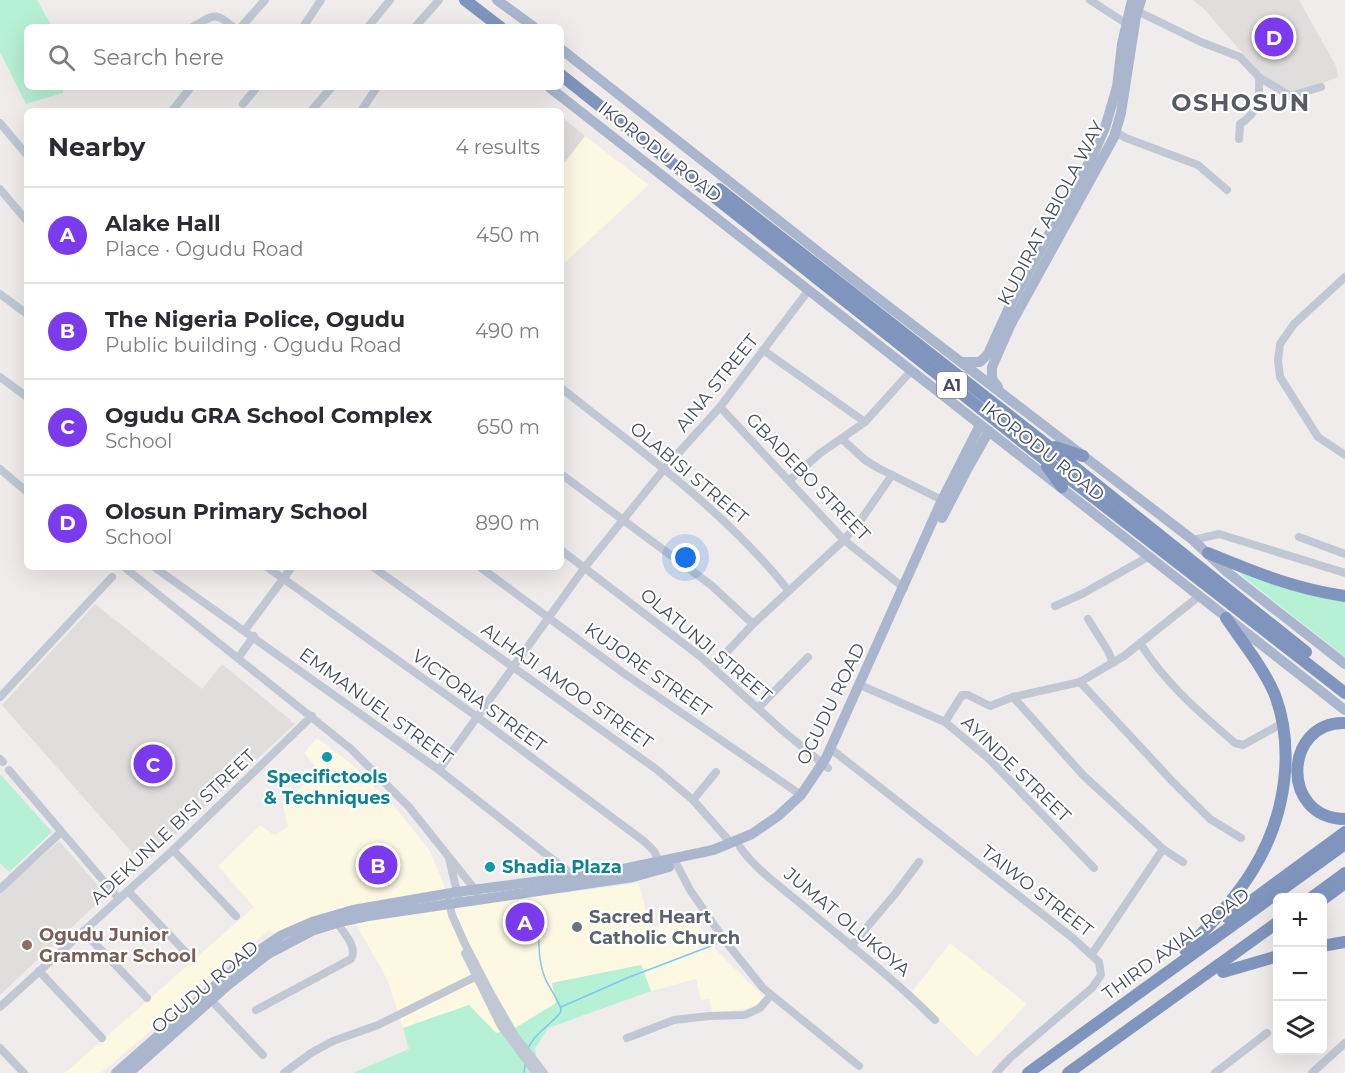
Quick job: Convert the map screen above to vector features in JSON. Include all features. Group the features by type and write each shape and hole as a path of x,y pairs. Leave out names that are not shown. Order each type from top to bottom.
{"highway":[{"path":"465,0 477,5 506,24"},
{"path":"477,5 495,24"},
{"name":"IKORODU ROAD","path":"564,68 1047,444 1345,683"},
{"name":"IKORODU ROAD","path":"564,77 1039,455 1345,693"},
{"path":"1047,444 1083,456"},
{"path":"1039,455 1062,487"},
{"path":"1208,553 1274,580 1325,594 1345,596"},
{"path":"1140,992 1216,920 1238,893 1262,857 1276,823 1284,792 1287,754 1283,723 1275,697 1265,675 1226,618"},
{"path":"1345,723 1322,728 1308,740 1301,751 1296,776 1299,788 1311,806 1329,817 1345,819"},
{"path":"1185,950 1345,832"},
{"name":"THIRD AXIAL ROAD","path":"1028,1073 1345,844"},
{"path":"1317,893 1345,873"},
{"path":"1327,897 1345,883"},
{"path":"1068,1073 1273,926"},
{"path":"1175,997 1223,972 1273,936"},
{"path":"1327,945 1345,942"},
{"path":"1223,972 1273,957"}],"main road":[{"path":"459,0 477,5"},
{"path":"497,0 530,24"},
{"name":"KUDIRAT ABIOLA WAY","path":"963,362 980,362 988,354 1011,303 1092,157 1111,110 1137,4"},
{"name":"KUDIRAT ABIOLA WAY","path":"1008,398 992,379 991,373 995,359 1019,308 1102,162 1116,132 1121,112 1130,26"},
{"name":"IKORODU ROAD","path":"564,51 820,253 1193,540 1227,572 1345,664"},
{"name":"IKORODU ROAD","path":"553,90 1345,710"},
{"name":"OGUDU ROAD","path":"863,687 942,500 985,428"},
{"name":"OGUDU ROAD","path":"129,1073 243,961 269,943 297,928 336,913 478,894 575,877 661,865 677,865 760,837 793,812 813,791 834,751 985,428"},
{"name":"OGUDU ROAD","path":"478,894 624,878 661,865 736,845 764,827 801,795 826,766"},
{"name":"OGUDU ROAD","path":"116,1073 211,1000 242,973 284,944 337,922 450,898"}],"street":[{"path":"244,24 265,0"},
{"path":"305,24 321,0"},
{"path":"370,24 390,0"},
{"path":"418,24 439,0"},
{"path":"1090,0 1130,26"},
{"path":"1137,4 1201,42 1240,57 1259,77 1290,96 1322,87"},
{"path":"198,24 213,16 218,16 229,24"},
{"path":"1239,139 1240,124 1251,117 1256,110 1259,77"},
{"path":"174,108 190,90"},
{"path":"243,104 255,90"},
{"path":"314,108 329,90"},
{"path":"363,108 375,90"},
{"path":"0,123 24,151"},
{"path":"1116,132 1125,138 1198,165 1227,190"},
{"path":"0,189 24,217"},
{"path":"1345,277 1294,324 1280,344 1278,361 1280,377 1318,437 1345,455"},
{"name":"AINA STREET","path":"439,770 585,567 664,469 720,407 808,291"},
{"path":"0,294 24,312"},
{"path":"763,350 865,422"},
{"path":"790,480 819,454 865,422 911,371"},
{"path":"0,377 24,395"},
{"name":"OLABISI STREET","path":"564,390 664,469 736,531 765,561 789,591"},
{"name":"GBADEBO STREET","path":"720,407 844,540 904,588"},
{"path":"842,439 865,460 942,500"},
{"path":"0,469 24,489"},
{"path":"713,667 753,624 844,540 892,475"},
{"path":"564,476 711,585 753,624"},
{"path":"1193,540 1219,534 1345,573"},
{"path":"1299,537 1345,554"},
{"name":"OLATUNJI STREET","path":"564,552 713,667 783,731 826,766"},
{"path":"1055,606 1082,594 1148,557"},
{"path":"128,570 351,749 409,807 478,894"},
{"name":"EMMANUEL STREET","path":"158,570 439,770 575,877"},
{"name":"VICTORIA STREET","path":"271,570 477,716 645,842 661,865"},
{"path":"245,630 290,570"},
{"name":"ALHAJI AMOO STREET","path":"377,570 656,769 693,800 736,845"},
{"name":"KUJORE STREET","path":"484,570 621,672 801,795"},
{"path":"0,697 112,577"},
{"path":"945,722 962,695 968,695 990,706 1013,697 1080,682 1113,663 1198,597"},
{"path":"1088,619 1113,663"},
{"path":"238,658 254,636"},
{"path":"1140,643 1153,664 1177,691 1239,746 1283,723"},
{"path":"759,707 808,657"},
{"path":"1080,682 1172,782 1210,819 1241,838"},
{"name":"AYINDE STREET","path":"863,687 945,722 989,759 1094,868"},
{"path":"1013,697 1083,775 1163,849 1183,862"},
{"name":"ADEKUNLE BISI STREET","path":"0,1007 173,850 312,717"},
{"name":"TAIWO STREET","path":"834,751 1092,954 1099,962 1101,975 1092,988 1011,1057 996,1073"},
{"path":"9,770 119,899"},
{"path":"693,800 716,772"},
{"path":"0,889 61,832"},
{"name":"JUMAT OLUKOYA","path":"736,845 850,946 907,992 935,1020"},
{"path":"1092,954 1163,849"},
{"path":"173,850 236,916"},
{"path":"447,854 450,898 475,977 501,1026 544,1073"},
{"path":"850,946 896,894 919,862"},
{"path":"677,865 690,890 726,942 771,995 859,1066"},
{"path":"128,891 192,958"},
{"path":"450,898 465,944 513,1038 536,1073"},
{"path":"256,1010 353,957 353,948 337,922"},
{"path":"83,931 147,998"},
{"path":"39,970 102,1038"},
{"path":"284,1073 311,1053 333,1041 378,1025 475,977"},
{"path":"627,1038 674,1020 745,1015 760,1008 771,995"},
{"path":"211,1000 263,1054"},
{"path":"1215,1073 1267,1033"},
{"path":"1312,1073 1345,1043"},
{"path":"0,1048 24,1073"}],"shaded area":[{"path":"1192,0 1299,0 1336,66 1338,77 1293,94 1259,72 1203,8"},
{"path":"564,118 585,136 564,163"},
{"path":"585,136 649,185 564,263 564,163"},
{"path":"95,604 202,689 222,664 295,724 143,865 2,705"},
{"path":"317,738 349,762 395,807 430,851 453,907 639,883 650,927 697,922 719,953 764,997 752,1008 712,1013 709,999 701,1000 696,979 651,991 641,965 552,983 556,1003 512,1030 495,1033 469,1005 403,1028 388,981 356,924 315,936 290,949 269,930 101,1073 65,1073 254,907 218,866 260,825 274,835 288,827 283,804 320,771 304,753"},
{"name":"Ogudu Junior Grammar School","path":"59,841 106,895 0,995 0,893"},
{"path":"950,943 1027,1004 977,1057 912,992"}],"green space":[{"path":"0,0 37,0 50,24 24,24 24,90 63,90 63,93 26,104 0,52"},
{"path":"1241,572 1267,582 1345,601 1345,657 1240,574"},
{"path":"0,774 52,832 9,872 0,863"},
{"path":"641,965 651,991 548,1028 535,1049 539,1071 543,1073 353,1073 409,1049 403,1028 469,1005 496,1033 512,1030 556,1003 552,983"}],"waterway":[{"path":"528,1049 535,1037 561,1011 542,971 537,919"},
{"path":"561,1007 627,978 716,944"},
{"path":"524,1073 525,1065"}],"place":[{"name":"Olosun Primary School","path":"1274,37"},
{"name":"Specifictools & Techniques","path":"327,757"},
{"name":"Ogudu GRA School Complex","path":"153,764"},
{"name":"The Nigeria Police, Ogudu","path":"378,865"},
{"name":"Shadia Plaza","path":"490,867"},
{"name":"Alake Hall","path":"525,922"},
{"name":"Sacred Heart Catholic Church","path":"577,927"},
{"name":"Ogudu Junior Grammar School","path":"27,945"}],"district":[{"name":"OSHOSUN","path":"1241,102"}]}
